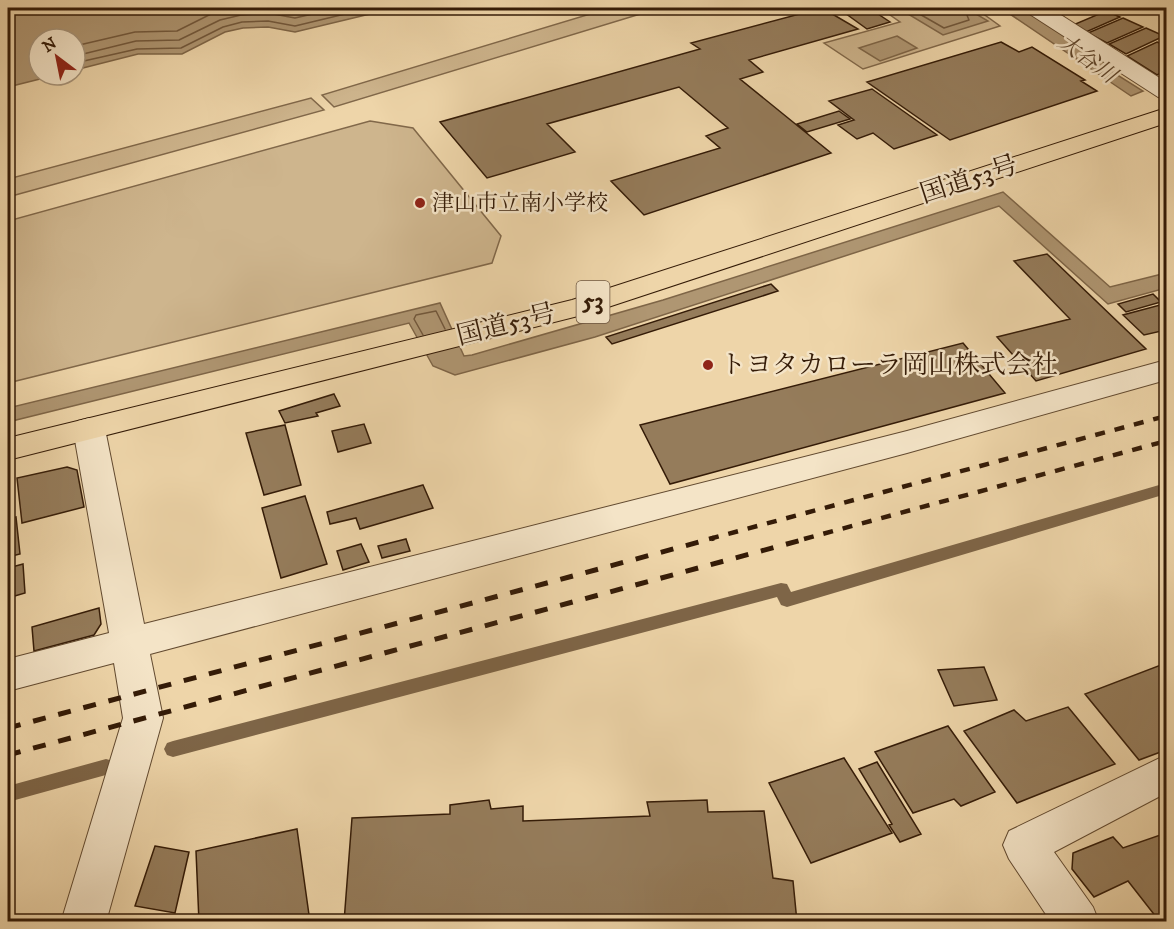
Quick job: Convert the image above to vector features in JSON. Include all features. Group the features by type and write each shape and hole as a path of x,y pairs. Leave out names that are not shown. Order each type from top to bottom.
{"highway":[{"name":"国道53号","path":"8,449 580,307 1167,115"}],"street":[{"path":"1036,8 1167,92"},
{"path":"8,675 907,442 1167,370"},
{"path":"83,921 143,718 89,429"},
{"path":"1077,921 1024,845 1167,773"}],"shaded area":[{"path":"610,8 660,8 334,107 322,95"},
{"path":"880,8 975,8 1000,26 863,69 824,43 900,22"},
{"path":"311,98 324,110 8,197 8,179"},
{"path":"370,121 413,128 501,236 492,263 8,383 8,221"}],"water":[{"path":"8,8 395,8 295,32 268,27 243,28 225,32 182,54 138,54 87,67 87,27 27,27 27,82 8,87"},
{"path":"898,8 966,8 988,21 943,35"},
{"name":"大谷川","path":"1001,8 1027,8 1109,63 1103,66 1143,91 1131,96"},
{"path":"897,36 917,48 880,61 859,48"},
{"path":"1003,192 1110,287 1166,273 1166,288 1108,304 999,206 595,337 455,375 433,366 409,323 8,422 8,408 440,303 464,356 472,355 663,300"}],"building":[{"path":"822,8 858,29 749,60 763,72 740,79 831,153 644,215 611,181 720,148 706,136 728,128 679,87 547,124 575,152 487,178 440,122 700,49 691,43"},
{"path":"838,8 876,8 880,10 875,12 890,22 867,29"},
{"path":"1106,11 1120,17 1086,32 1073,25"},
{"path":"1123,18 1143,27 1107,43 1088,33"},
{"path":"1146,28 1164,36 1126,54 1109,44"},
{"path":"1001,42 1019,52 1032,47 1085,80 1081,81 1097,91 950,140 867,82"},
{"path":"1157,42 1166,46 1166,70 1157,75 1127,56"},
{"path":"872,89 937,135 894,149 873,133 857,139 838,125 854,120 829,101"},
{"path":"839,111 850,119 807,132 797,124"},
{"path":"1047,254 1146,349 1036,381 997,337 1070,319 1014,261"},
{"path":"771,284 778,291 612,344 606,337"},
{"path":"1153,294 1161,302 1126,312 1118,304"},
{"path":"1160,305 1166,311 1166,330 1144,335 1123,315"},
{"path":"963,343 1005,393 670,484 640,425"},
{"path":"334,394 340,406 316,413 318,416 285,423 279,411"},
{"path":"364,424 371,443 338,452 332,431"},
{"path":"285,425 301,485 264,495 246,433"},
{"path":"67,467 77,470 84,507 22,523 17,478"},
{"path":"423,485 433,508 360,529 356,518 330,524 327,512"},
{"path":"305,496 327,564 281,578 262,508"},
{"path":"16,517 20,554 8,557 8,519"},
{"path":"406,539 410,551 382,558 378,546"},
{"path":"361,544 369,562 343,570 337,551"},
{"path":"23,564 25,593 8,598 8,568"},
{"path":"99,608 101,624 94,635 34,651 32,627"},
{"path":"1166,663 1166,750 1139,760 1085,694"},
{"path":"984,667 997,700 954,706 938,670"},
{"path":"1068,707 1115,764 1017,803 964,731 1014,710 1026,721"},
{"path":"948,726 995,792 961,806 954,799 913,813 875,752"},
{"path":"844,758 892,833 811,863 769,783"},
{"path":"877,762 921,834 900,842 889,825 892,824 859,769"},
{"path":"489,800 491,809 523,806 523,821 650,816 647,802 707,800 708,812 764,811 773,878 793,881 797,922 344,922 352,818 450,814 450,805"},
{"path":"297,829 310,922 199,922 196,851"},
{"path":"1166,833 1166,922 1160,922 1128,881 1094,897 1072,869 1073,853 1113,837 1123,848"},
{"path":"155,846 189,852 175,913 135,906"}],"waterway":[{"path":"173,749 781,589 787,600 1166,489"},
{"path":"8,794 106,767"}],"railway":[{"path":"709,539 1166,416"},
{"path":"804,539 1166,441"},
{"path":"8,728 714,538"},
{"path":"8,755 809,538"}],"place":[{"name":"津山市立南小学校","path":"420,203"},
{"name":"トヨタカローラ岡山株式会社","path":"708,365"}]}
